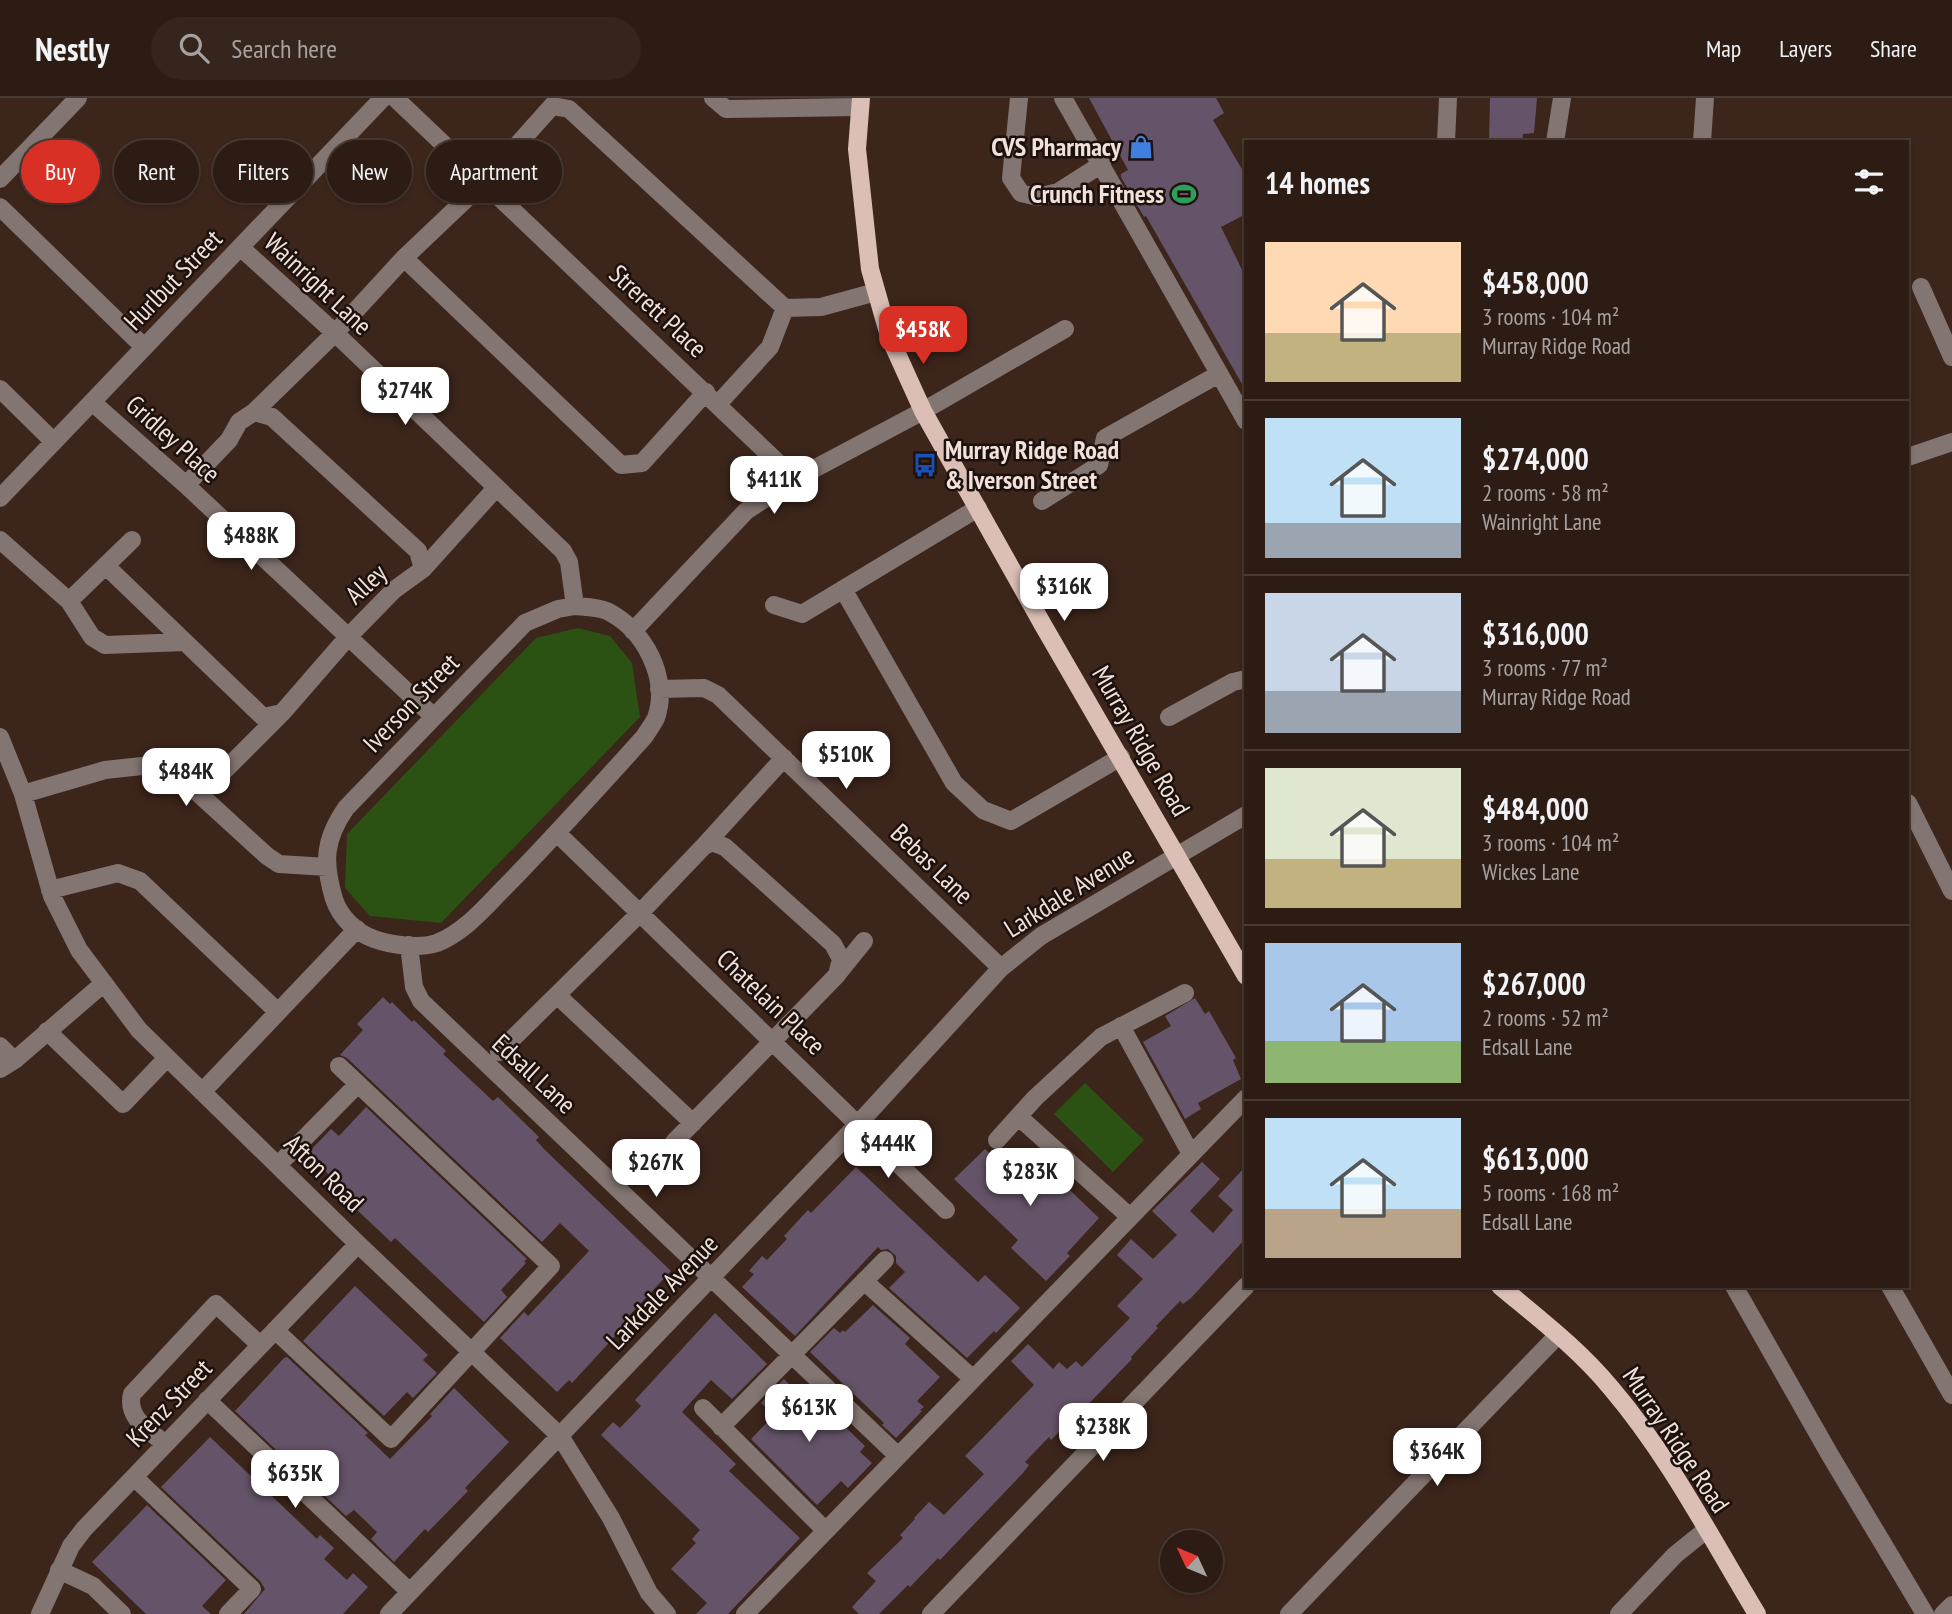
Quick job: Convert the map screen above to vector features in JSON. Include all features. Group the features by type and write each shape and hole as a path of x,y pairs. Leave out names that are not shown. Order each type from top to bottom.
{"main road":[{"name":"Murray Ridge Road","path":"860,103 857,149 870,269 889,337 923,411 1244,973"},
{"name":"Murray Ridge Road","path":"1502,1288 1558,1335 1613,1390 1656,1449 1756,1614"}],"street":[{"path":"0,179 78,98"},
{"name":"Hurlbut Street","path":"0,498 383,98"},
{"name":"Strerett Place","path":"395,98 440,140"},
{"path":"713,98 726,109 860,103"},
{"path":"1019,98 1012,178 1021,193 1038,197 1058,192 1102,164"},
{"path":"1063,98 1244,418"},
{"path":"1446,140 1448,98"},
{"path":"1555,140 1562,98"},
{"path":"1702,140 1705,98"},
{"path":"522,140 552,106 569,108 785,308 821,307 876,292"},
{"path":"186,485 229,440 239,422 254,412 335,333 404,258 462,203"},
{"name":"Strerett Place","path":"506,203 795,479"},
{"path":"0,207 144,347"},
{"name":"Wainright Lane","path":"240,247 335,333 563,551 569,562 575,606"},
{"path":"404,258 621,465 642,463 770,347 785,308"},
{"path":"1921,288 1952,357"},
{"path":"633,631 746,511 795,479 923,411 1065,329"},
{"path":"1042,501 1100,466 1105,438 1219,374"},
{"path":"0,389 54,442"},
{"name":"Gridley Place","path":"92,402 186,485 434,717"},
{"name":"Alley","path":"200,795 282,713 348,637 394,590 423,569 418,551 272,417 254,412"},
{"path":"1909,457 1952,442"},
{"path":"423,569 496,488"},
{"path":"774,605 802,614 978,509"},
{"path":"0,540 69,601 92,636 106,645 185,642"},
{"path":"69,601 132,540"},
{"path":"106,566 263,717 282,713"},
{"path":"843,589 954,783 984,810 1011,821 1121,757"},
{"name":"Iverson Street","path":"593,607 626,623 633,631 646,649 656,671 660,696 656,719 645,737 558,834 464,928 435,943 410,945 366,936 341,916 331,889 327,867 328,842 335,824 346,808 525,623 558,609 593,607"},
{"path":"1169,716 1233,682 1244,679"},
{"name":"Bebas Lane","path":"659,689 704,688 718,695 1002,968"},
{"name":"Afton Road","path":"0,737 23,794 50,890 79,950 139,1030 560,1436 611,1518 649,1593 667,1614"},
{"path":"499,1052 704,847 784,758"},
{"path":"23,794 105,770 142,766 164,767 279,864 327,867"},
{"path":"1909,805 1952,891"},
{"name":"Larkdale Avenue","path":"389,1614 712,1278 1002,968 1041,936 1244,816"},
{"name":"Chatelain Place","path":"558,834 946,1209"},
{"path":"704,847 712,842 725,847 833,944 841,959 837,975"},
{"path":"50,890 118,873 140,881 278,1012"},
{"path":"202,1092 357,929"},
{"path":"674,1142 837,975 864,942"},
{"name":"Edsall Lane","path":"410,945 414,987 421,1001 897,1455"},
{"path":"0,1046 7,1065 104,983"},
{"path":"997,1140 1018,1116 1101,1037 1185,993"},
{"path":"557,995 693,1123"},
{"path":"1121,1026 1191,1154"},
{"path":"47,1031 122,1104 167,1058"},
{"path":"275,1330 391,1439 551,1266 339,1066"},
{"path":"278,1165 358,1084"},
{"path":"744,1614 1244,1099"},
{"path":"1018,1116 1129,1217"},
{"name":"Krenz Street","path":"40,1614 71,1546 84,1529 358,1244"},
{"path":"721,1427 885,1260"},
{"path":"864,1281 972,1378"},
{"path":"931,1614 1244,1288"},
{"path":"1735,1288 1925,1614"},
{"path":"1891,1288 1952,1395"},
{"path":"165,1444 135,1416 129,1405 132,1394 216,1304 260,1345"},
{"path":"1289,1614 1558,1335"},
{"path":"207,1400 410,1592"},
{"path":"703,1408 825,1530"},
{"path":"134,1477 252,1589 228,1614"},
{"path":"1619,1614 1675,1555 1706,1530"},
{"path":"59,1570 93,1586 122,1614"},
{"path":"1943,1614 1952,1605"}],"green space":[{"path":"578,628 610,636 632,663 640,717 441,923 370,916 345,888 347,834 536,638"},
{"path":"1085,1083 1144,1140 1113,1172 1054,1114"}],"building":[{"path":"1089,98 1216,98 1224,113 1213,120 1244,173 1244,215 1221,227 1244,274 1244,388 1121,177 1121,174 1128,170"},
{"path":"1490,98 1537,98 1534,133 1523,134 1522,140 1489,140"},
{"path":"383,997 412,1022 414,1020 446,1051 443,1054 493,1101 498,1097 539,1137 536,1140 544,1149 671,1271 572,1383 569,1380 557,1392 500,1338 524,1312 528,1316 589,1251 560,1223 542,1242 347,1058 340,1055 363,1030 357,1024"},
{"path":"1195,998 1205,1014 1209,1011 1236,1058 1233,1060 1241,1079 1198,1103 1201,1109 1185,1119 1143,1042 1171,1026 1165,1016"},
{"path":"366,1107 527,1259 501,1290 507,1297 484,1322 395,1238 391,1242 355,1208 359,1203 307,1154 331,1129 339,1136"},
{"path":"985,1149 1008,1171 1028,1150 1099,1218 1067,1253 1070,1256 1046,1281 1011,1248 1018,1240 954,1179"},
{"path":"1202,1162 1220,1179 1190,1211 1213,1233 1233,1210 1218,1196 1244,1168 1244,1240 1191,1298 1183,1304 1180,1301 1156,1326 1158,1328 1132,1359 1074,1419 1051,1440 1049,1437 1025,1462 1029,1465 1023,1473 940,1560 938,1558 879,1614 859,1614 852,1607 876,1581 867,1573 903,1538 900,1535 914,1518 929,1502 944,1515 984,1474 965,1456 1034,1385 1011,1361 1028,1344 1053,1369 1059,1362 1067,1369 1076,1361 1082,1367 1130,1318 1117,1306 1143,1279 1117,1255 1131,1239 1153,1259 1177,1235 1152,1211"},
{"path":"856,1167 978,1282 985,1275 1020,1308 967,1358 889,1288 905,1272 896,1263 896,1256 888,1249 881,1250 878,1247 795,1336 742,1287 754,1274 749,1271 762,1256 767,1260 787,1239 784,1236 808,1210 811,1213"},
{"path":"355,1286 428,1355 423,1360 437,1373 413,1398 407,1392 384,1416 303,1341"},
{"path":"873,1305 910,1338 905,1344 940,1377 917,1401 924,1407 920,1410 922,1411 896,1438 882,1425 884,1423 810,1352 834,1328 840,1333 843,1330 845,1332"},
{"path":"715,1313 767,1364 732,1399 711,1380 682,1412 736,1464 729,1471 800,1538 728,1614 696,1614 707,1603 671,1569 696,1543 692,1539 700,1530 601,1435 613,1422 620,1428 641,1406 635,1400"},
{"path":"287,1357 368,1433 365,1435 390,1459 432,1416 430,1414 454,1388 509,1442 465,1488 468,1491 428,1532 425,1529 394,1562 371,1539 377,1532 354,1510 346,1516 235,1411"},
{"path":"784,1379 797,1392 803,1386 817,1399 811,1405 832,1425 838,1420 865,1446 860,1452 872,1463 848,1488 841,1481 817,1505 751,1439 774,1415 761,1403"},
{"path":"210,1437 317,1539 320,1535 334,1548 324,1559 347,1580 353,1573 368,1587 343,1614 244,1614 265,1589 260,1581 161,1487"},
{"path":"147,1505 226,1580 202,1606 211,1614 146,1614 92,1562"}],"place":[{"name":"CVS Pharmacy","path":"1141,147"},
{"name":"Crunch Fitness","path":"1184,194"},
{"name":"Murray Ridge Road & Iverson Street","path":"925,465"}]}
